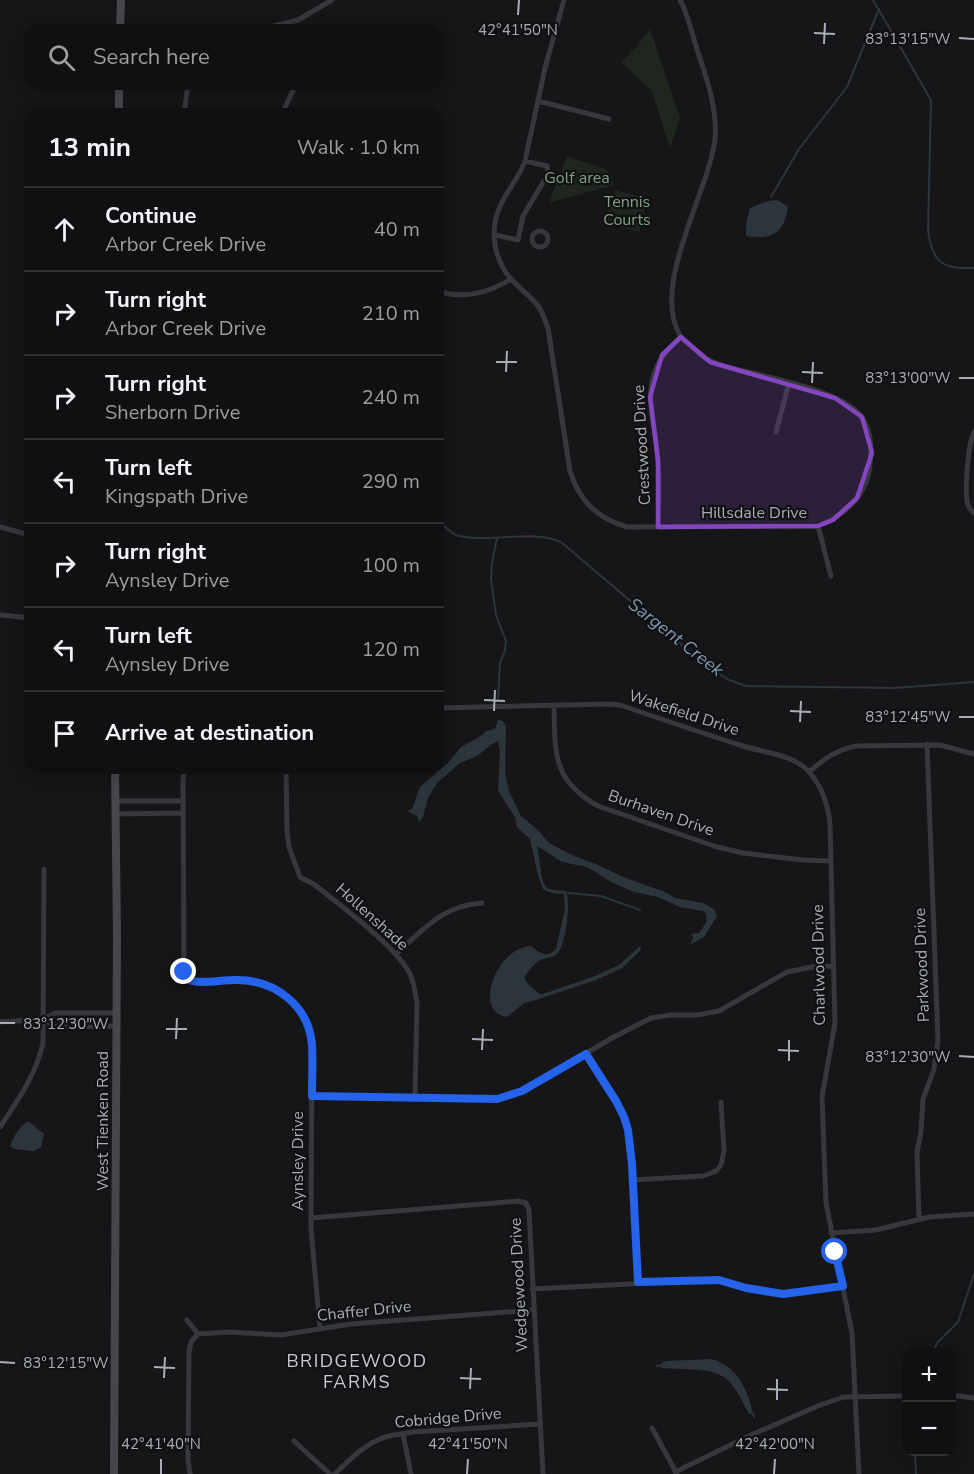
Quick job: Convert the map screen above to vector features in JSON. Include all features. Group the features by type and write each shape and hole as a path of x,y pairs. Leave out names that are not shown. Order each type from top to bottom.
{"street":[{"path":"120,24 121,0"},
{"path":"296,24 332,0"},
{"name":"Hillsdale Drive","path":"564,0 555,25 525,161 521,173 497,214 495,236 499,260 511,279 538,306 548,328 570,471 579,494 594,512 615,524 627,527 818,526 842,514 863,489 872,453 871,439 862,417 853,407 813,390 711,362 681,337"},
{"path":"680,0 703,65 716,128 705,177 671,290 670,301 681,337"},
{"path":"119,90 119,108"},
{"path":"185,108 187,90"},
{"path":"285,108 293,90"},
{"path":"538,101 609,119"},
{"path":"518,240 524,216 548,174 547,166 525,161"},
{"path":"495,236 534,243"},
{"path":"444,292 460,296 480,294 511,279"},
{"name":"Crestwood Drive","path":"658,527 658,461 650,397 652,379 662,355 681,337"},
{"path":"776,432 789,383"},
{"path":"973,512 969,507 967,497 969,448 974,432"},
{"path":"818,526 831,576"},
{"path":"0,527 24,533"},
{"path":"0,615 24,617"},
{"name":"Burhaven Drive","path":"554,705 557,759 571,787 582,797 598,806 717,847 743,853 831,861"},
{"name":"Wakefield Drive","path":"444,708 620,705 749,748 774,753 809,771"},
{"path":"809,771 828,756 842,749 856,747 927,744 974,754"},
{"name":"Parkwood Drive","path":"919,1219 917,1152 921,1132 922,1099 934,1070 938,1041 927,744"},
{"name":"Charlwood Drive","path":"809,771 821,789 828,806 835,1023 822,1097 826,1203 843,1286"},
{"name":"West Tienken Road","path":"114,1474 115,774"},
{"name":"Aynsley Drive","path":"184,774 184,972 188,980 196,983 239,980 270,986 291,999 309,1028 312,1044 311,1218 320,1329"},
{"name":"Hollenshade","path":"286,774 287,831 300,877 315,885 396,954 415,987 417,1002 416,1097"},
{"path":"116,801 183,801"},
{"path":"115,814 183,813"},
{"path":"0,1127 29,1082 38,1064 43,1043 44,868"},
{"path":"396,954 450,909 465,904 482,903"},
{"path":"312,1096 482,1099 507,1097 522,1091 651,1018 719,1011 787,972 834,966"},
{"path":"0,1022 44,1019 54,1013 116,1012"},
{"path":"44,1019 55,1027 116,1026"},
{"path":"586,1054 624,1117 629,1139 638,1282"},
{"path":"632,1180 703,1176 716,1171 721,1165 724,1151 721,1102"},
{"name":"Wedgewood Drive","path":"311,1218 519,1201 526,1203 529,1210 543,1474"},
{"path":"831,1233 885,1228 919,1219 974,1215"},
{"path":"532,1289 638,1282 719,1280 746,1288 783,1294 843,1286 852,1333 859,1474"},
{"name":"Chaffer Drive","path":"198,1334 228,1332 281,1335 351,1324 533,1310"},
{"path":"187,1320 198,1334 191,1342 189,1352 188,1459 190,1474"},
{"path":"652,1428 676,1473 794,1415 844,1397 902,1396"},
{"path":"956,1396 974,1398"},
{"name":"Cobridge Drive","path":"335,1474 355,1455 380,1438 404,1434 540,1424"},
{"path":"404,1434 411,1474"},
{"path":"294,1441 330,1474"}],"highlighted area":[{"path":"681,337 710,362 835,398 862,417 872,453 857,498 833,520 818,526 658,527 658,461 650,397 662,355"}],"green space":[{"path":"650,29 680,118 670,149 652,91 621,62"},
{"name":"Golf area","path":"567,156 607,170 614,185 549,203"},
{"name":"Tennis Courts","path":"615,190 648,199 639,232 605,223"}],"shaded area":[{"path":"778,200 788,207 780,229 770,236 746,236 750,208"},
{"path":"498,720 503,721 506,726 505,773 509,791 521,816 549,843 574,856 675,898 703,903 714,909 717,916 704,937 691,944 693,937 691,934 699,933 707,921 703,911 680,907 658,897 634,892 613,883 587,867 562,862 537,846 545,885 549,889 566,891 568,913 560,949 557,954 541,960 530,969 524,978 529,985 543,994 595,976 619,965 640,946 641,950 622,968 596,980 524,1003 507,1017 497,1013 491,1004 490,993 499,968 518,949 531,946 540,953 549,954 556,949 565,909 564,894 551,893 543,889 530,839 517,827 515,817 498,791 500,751 498,741 477,756 460,763 437,783 428,798 423,817 419,822 417,816 407,811 412,809 420,787 435,774 444,774 444,766 461,747 486,731 495,729"},
{"path":"28,1121 44,1134 41,1147 34,1151 14,1149 10,1146 13,1139"},
{"path":"711,1359 720,1362 740,1379 753,1414 749,1414 727,1379 716,1373 661,1368 662,1363 666,1361"}],"waterway":[{"path":"873,0 931,100 928,230 932,250 940,262 946,265 974,268"},
{"path":"771,197 799,149 847,87 879,9"},
{"name":"Sargent Creek","path":"444,526 462,537 531,536 561,542 701,661 727,679 746,686 895,688 974,682"},
{"path":"497,538 491,579 496,615 506,641 500,663 498,699"},
{"path":"568,893 601,896 640,910"},
{"name":"Sargent Creek","path":"935,1348 958,1322 974,1274"},
{"path":"657,1366 662,1365"},
{"name":"Sargent Creek","path":"915,1456 916,1474"}],"district":[{"name":"BRIDGEWOOD FARMS","path":"357,1371"}],"route":[{"path":"184,972 188,980 196,983 239,980 256,982 270,986 291,999 309,1028 312,1044 312,1096 497,1099 522,1091 586,1054 616,1101 628,1130 638,1282 719,1280 768,1293 783,1294 843,1286 835,1252"}]}
